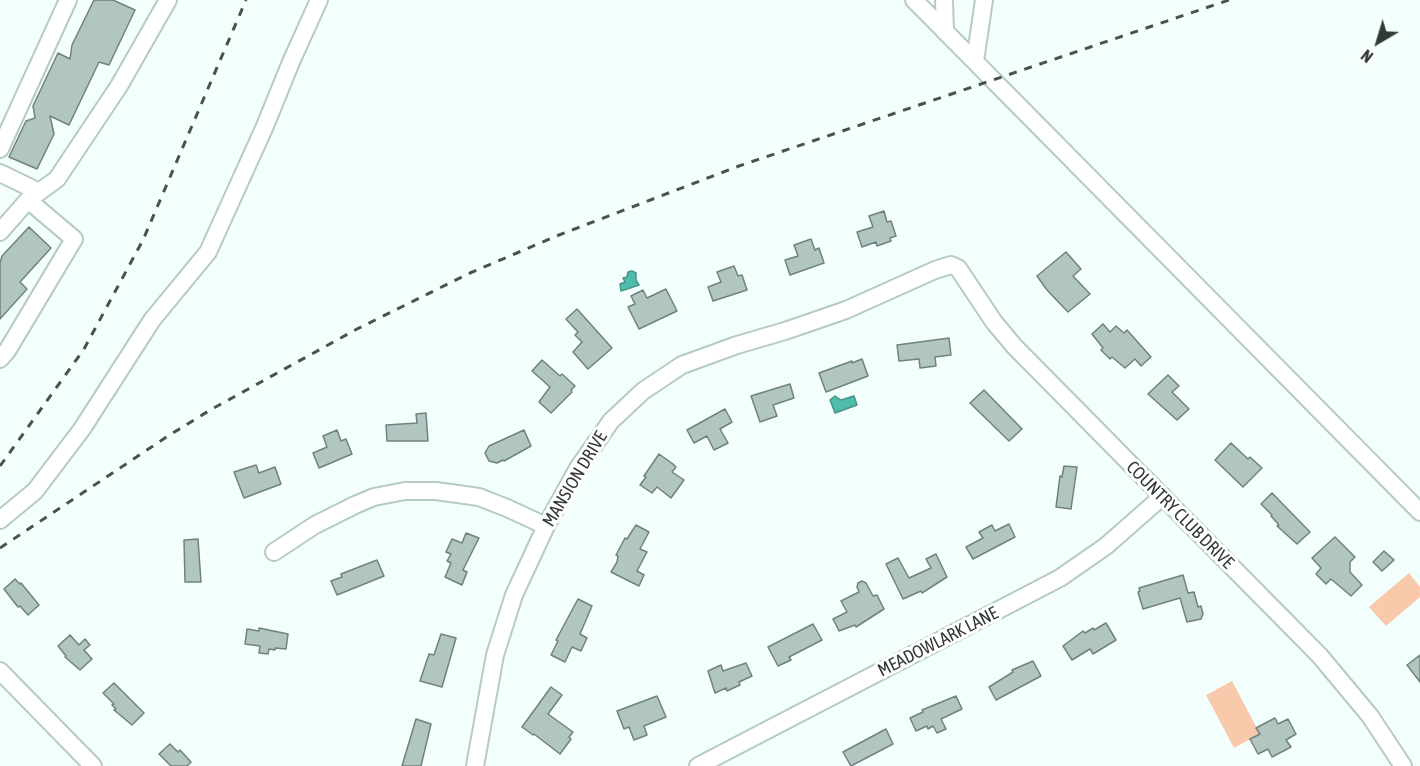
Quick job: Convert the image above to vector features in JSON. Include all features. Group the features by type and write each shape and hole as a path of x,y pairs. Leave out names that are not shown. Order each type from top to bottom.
{"street":[{"path":"0,148 69,0"},
{"path":"0,232 34,196 57,179 119,86 168,0"},
{"path":"0,520 35,491 82,429 152,320 208,252 319,0"},
{"path":"914,0 1420,512"},
{"path":"944,0 945,32"},
{"path":"975,61 984,0"},
{"path":"0,173 34,196 74,240 0,359"},
{"name":"MANSION DRIVE","path":"475,766 495,655 501,630 514,595 546,526 578,468 611,421 643,391 670,372 704,356 846,310 935,270 945,266 955,266"},
{"name":"COUNTRY CLUB DRIVE","path":"955,266 994,322 1014,346 1338,676 1376,724 1402,766"},
{"path":"274,552 315,525 356,505 374,497 405,491 436,491 479,497 546,526"},
{"name":"MEADOWLARK LANE","path":"698,766 1044,587 1106,546 1163,496"},
{"path":"0,671 93,766"}],"shaded area":[{"path":"632,271 636,273 639,285 621,291 620,284 625,282 623,278"},
{"path":"835,396 841,400 854,396 857,405 835,413 830,400"},
{"path":"1409,573 1420,587 1420,597 1386,626 1369,607"},
{"path":"1232,681 1260,734 1234,748 1206,695"}],"building":[{"path":"94,0 113,0 135,10 109,65 99,62 69,125 50,116 54,134 37,169 9,157 26,121 35,118 33,106 58,53 70,59 72,45"},
{"path":"884,211 887,222 891,221 896,236 890,238 891,241 877,246 876,242 862,247 857,232 873,227 869,216"},
{"path":"29,227 51,248 20,282 27,289 0,319 2,256"},
{"path":"811,239 815,250 819,248 824,263 790,275 785,260 798,256 794,245"},
{"path":"1066,252 1081,269 1073,276 1090,294 1068,312 1037,276"},
{"path":"734,266 738,276 742,275 747,290 713,301 708,287 721,282 717,272"},
{"path":"666,289 677,311 639,329 628,307 635,304 631,296 643,290 647,298"},
{"path":"577,309 612,348 588,369 573,352 582,342 575,335 578,332 566,319"},
{"path":"1103,324 1110,332 1116,326 1124,333 1127,330 1151,357 1141,366 1135,359 1125,368 1112,357 1110,359 1101,350 1103,348 1092,334"},
{"path":"949,338 951,355 935,357 936,366 920,368 919,359 899,361 897,345"},
{"path":"862,359 868,376 826,392 819,373"},
{"path":"542,360 575,386 551,413 539,402 550,387 532,371"},
{"path":"1168,375 1179,386 1172,392 1189,409 1177,420 1148,394"},
{"path":"790,384 794,398 773,405 777,416 760,422 751,396"},
{"path":"984,390 1022,429 1009,441 970,403"},
{"path":"725,409 732,422 720,429 728,443 714,450 707,436 694,443 687,430"},
{"path":"426,413 428,441 387,441 386,425 417,423 416,414"},
{"path":"337,430 341,441 346,439 352,454 319,468 313,453 327,447 323,436"},
{"path":"524,430 531,446 504,461 497,463 489,461 485,453 489,446"},
{"path":"1231,443 1262,468 1243,487 1215,460"},
{"path":"659,454 676,467 672,472 684,480 671,498 657,487 652,493 640,485"},
{"path":"256,465 259,473 275,467 281,484 244,498 234,472"},
{"path":"1064,466 1077,467 1071,509 1056,507 1060,476 1062,477"},
{"path":"1272,493 1310,532 1297,544 1277,526 1279,525 1272,515 1261,504"},
{"path":"1009,524 1015,537 973,559 966,547 983,538 979,532 992,525 995,531"},
{"path":"636,525 649,532 640,549 647,552 637,571 644,575 639,586 611,572 617,562 618,556 616,555 625,538 627,539"},
{"path":"466,533 479,538 463,570 467,572 462,585 445,577 451,563 447,561 451,554 446,552 452,539 462,543"},
{"path":"1335,537 1355,557 1350,562 1350,572 1362,585 1351,596 1331,579 1326,584 1316,574 1321,568 1312,558"},
{"path":"198,539 201,582 185,582 184,540"},
{"path":"1384,551 1394,560 1382,571 1373,562"},
{"path":"936,554 947,577 922,593 921,591 903,599 886,564 898,558 909,578 931,568 926,559"},
{"path":"377,560 384,576 337,595 331,581 342,577 341,574"},
{"path":"1183,575 1188,593 1194,592 1198,607 1201,606 1203,614 1201,619 1187,622 1180,598 1143,609 1139,588"},
{"path":"15,579 39,605 28,615 20,606 18,607 4,589"},
{"path":"862,581 866,583 873,596 877,595 884,609 856,627 855,625 839,631 833,619 847,612 841,601 859,592 858,583"},
{"path":"578,599 592,606 580,634 587,638 581,651 572,647 565,662 551,655 558,641 556,640"},
{"path":"1106,623 1116,640 1093,654 1090,649 1072,660 1063,646 1083,631 1085,633 1093,628 1094,630"},
{"path":"813,624 822,640 789,657 791,660 778,666 768,647"},
{"path":"259,628 288,634 286,649 275,648 275,650 269,649 268,654 259,653 260,646 245,644 247,629 259,631"},
{"path":"441,634 456,638 442,687 420,681 429,654 434,655"},
{"path":"70,635 79,645 85,639 90,645 84,650 92,659 80,670 65,657 58,646"},
{"path":"1420,655 1420,682 1407,665"},
{"path":"1033,661 1041,676 996,700 989,687 1013,672 1012,670"},
{"path":"746,663 752,676 727,691 726,688 715,693 708,671 721,665 723,671"},
{"path":"114,683 144,713 132,725 114,710 116,709 112,705 114,704 103,693"},
{"path":"551,687 562,695 548,714 573,732 569,737 571,739 560,754 522,727"},
{"path":"657,696 666,717 644,726 647,735 634,740 629,727 624,729 617,711"},
{"path":"956,696 962,709 941,719 946,729 937,733 933,726 928,729 927,726 916,731 910,718 923,712 922,710"},
{"path":"1275,718 1278,724 1288,719 1296,734 1286,740 1291,747 1272,757 1268,749 1258,754 1250,739 1260,734 1256,728"},
{"path":"416,719 431,724 421,766 402,766"},
{"path":"886,729 893,744 851,766 843,752"},
{"path":"170,744 178,752 180,750 191,762 187,766 171,766 159,754"}],"railway":[{"path":"0,466 84,349 143,240 246,0"},
{"path":"0,548 212,409 357,329 470,273 559,235 739,166 1229,0"}]}
